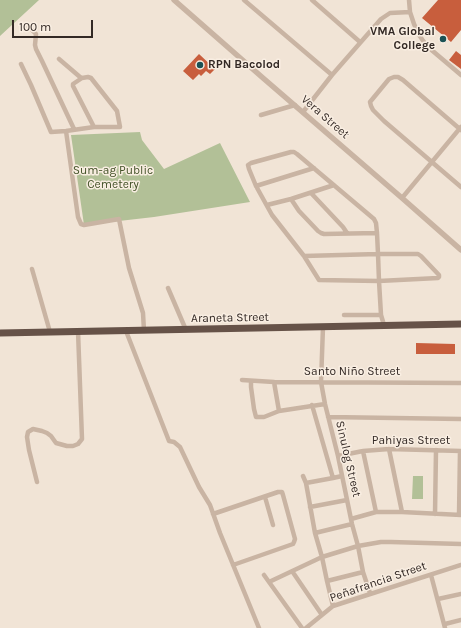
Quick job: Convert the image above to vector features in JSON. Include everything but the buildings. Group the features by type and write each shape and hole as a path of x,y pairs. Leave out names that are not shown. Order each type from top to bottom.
{"highway":[{"name":"Araneta Street","path":"0,333 461,324"}],"street":[{"name":"Vera Street","path":"174,0 461,250"},
{"path":"244,0 332,75"},
{"path":"312,0 360,42"},
{"path":"409,0 410,12 419,35 424,42 461,75"},
{"path":"303,112 332,75 381,19 387,14 410,12"},
{"path":"29,27 36,34 36,49 74,129"},
{"path":"59,59 82,78"},
{"path":"21,64 51,132 94,127 120,126 119,114 116,108 91,78 82,78 73,84 73,86 94,127"},
{"path":"402,198 432,161 461,129 403,80 398,77 394,77 390,79 370,102 373,110 384,121 432,161 461,187"},
{"path":"260,115 294,105"},
{"path":"66,131 78,217 81,224 84,225 119,218 129,268 143,313 144,331"},
{"path":"304,256 378,254 420,254 439,275 439,277 379,281 320,280 317,278 304,256 278,224 248,169 248,165 251,163 294,152 374,219 377,233 378,254 379,281 381,315 384,326"},
{"path":"256,186 314,168"},
{"path":"267,205 292,199 334,185"},
{"path":"312,193 344,227 347,233"},
{"path":"292,199 299,211 321,233 377,233"},
{"path":"32,269 50,332"},
{"path":"168,288 186,330"},
{"path":"344,315 381,315"},
{"name":"Sinulog Street","path":"323,327 321,382 363,572 370,593"},
{"path":"37,482 29,450 27,437 28,432 33,429 42,431 51,436 56,443 67,446 78,444 82,440 78,331"},
{"path":"126,331 169,441 174,442 180,447 199,487 210,505 259,628"},
{"name":"Santo Niño Street","path":"242,380 274,382 461,383"},
{"path":"252,381 250,387 256,417 264,417 279,412 312,405 325,404"},
{"path":"274,382 279,412"},
{"path":"312,405 333,478"},
{"path":"328,417 461,419"},
{"path":"389,449 402,512"},
{"name":"Pahiyas Street","path":"338,456 363,451 389,449 460,451"},
{"path":"435,514 436,450"},
{"path":"363,451 376,512"},
{"path":"315,533 376,512 460,515 460,451"},
{"path":"303,476 306,483 315,533 333,606"},
{"path":"306,483 342,476"},
{"path":"213,514 278,492 282,492 291,524 294,539 293,544 233,565"},
{"path":"265,497 273,525"},
{"path":"310,507 347,500"},
{"path":"269,582 322,557 358,546 381,542 461,544"},
{"name":"Peñafrancia Street","path":"306,628 333,606 461,565"},
{"path":"292,571 322,615"},
{"path":"327,581 363,572"},
{"path":"264,575 302,628"},
{"path":"431,575 445,626 461,620"},
{"path":"438,599 461,594"}],"green space":[{"path":"0,0 39,0 0,36"},
{"name":"Sum-ag Public Cemetery","path":"140,132 142,140 164,169 220,143 250,202 154,217 84,225 71,135"},
{"path":"413,476 423,476 423,499 412,499"}],"place":[{"name":"VMA Global College","path":"443,39"},
{"name":"RPN Bacolod","path":"200,65"}]}
